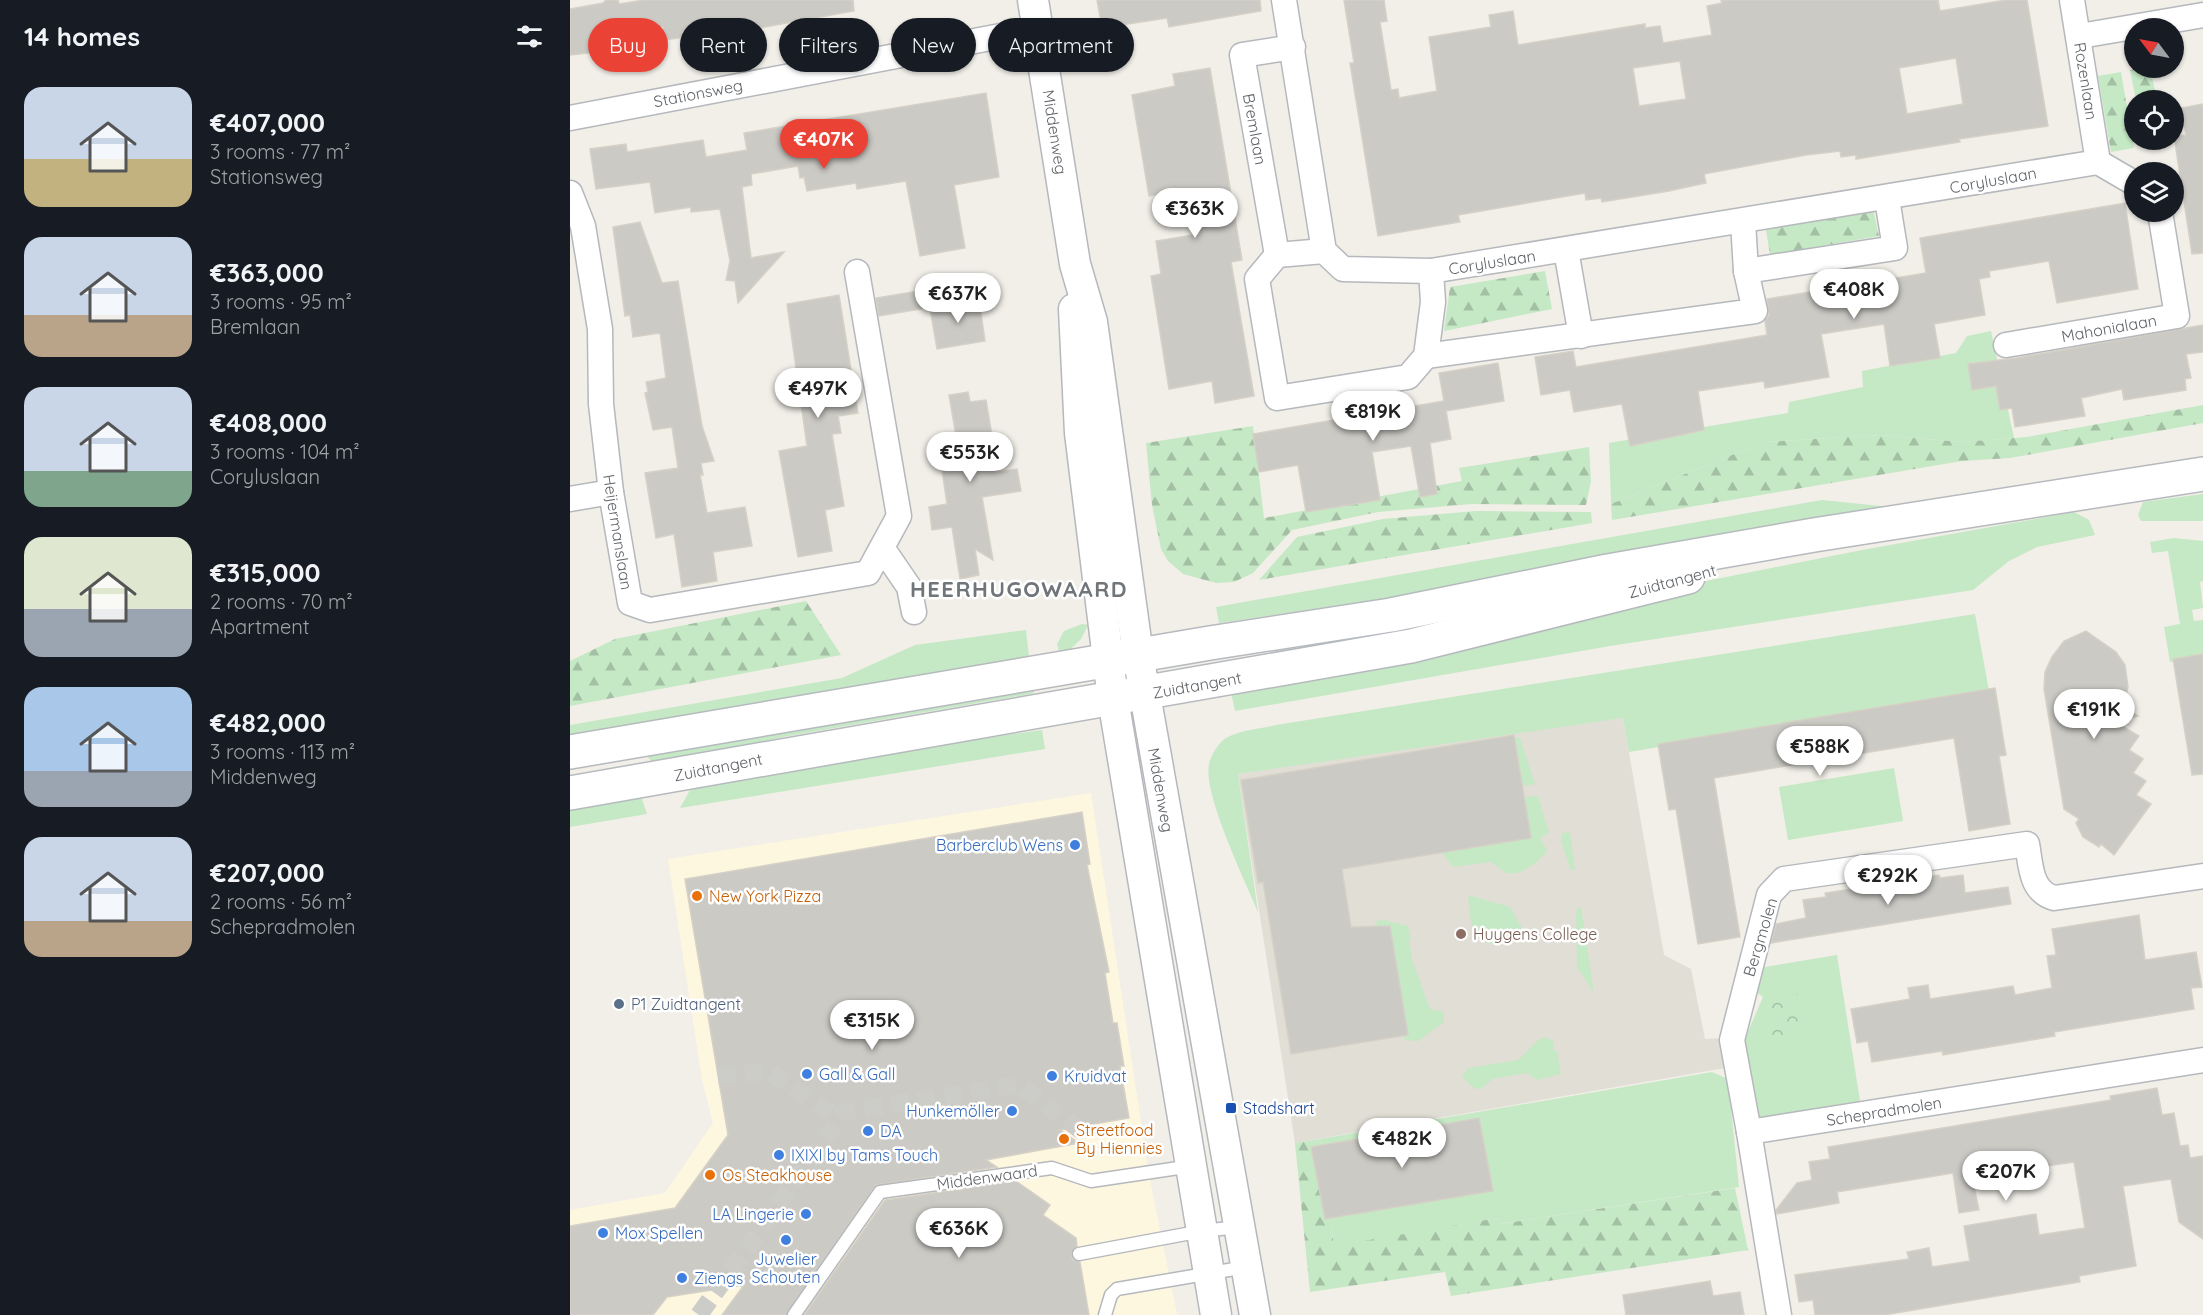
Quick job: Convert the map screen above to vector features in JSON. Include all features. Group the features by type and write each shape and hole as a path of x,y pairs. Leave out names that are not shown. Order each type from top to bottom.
{"main road":[{"name":"Zuidtangent","path":"570,752 1391,615 1608,571 1814,535 2203,474"},
{"name":"Zuidtangent","path":"570,793 1411,646 1789,550 1814,535"}],"street":[{"name":"Middenweg","path":"1033,0 1036,18"},
{"path":"1284,0 1324,251 1343,269 1431,271"},
{"name":"Rozenlaan","path":"2072,0 2080,36 2098,162"},
{"path":"2080,36 2203,15"},
{"name":"Stationsweg","path":"570,118 988,39"},
{"name":"Bremlaan","path":"1277,255 1242,55 1293,47"},
{"name":"Middenweg","path":"1045,72 1075,264 1074,325 1080,433 1123,658 1192,1166 1216,1315"},
{"path":"2098,162 2124,177"},
{"name":"Coryluslaan","path":"1426,357 1433,302 1431,271 1887,199 2098,162"},
{"name":"Heijermanslaan","path":"570,193 583,226 600,329 601,404 611,492 630,603 650,610 868,573 883,549 899,516 857,272"},
{"path":"1746,271 1895,248 1887,199"},
{"path":"1324,251 1277,255 1257,279 1277,398 1408,377 1426,357 1755,311 1746,271 1743,222"},
{"name":"Mahonialaan","path":"2006,345 2177,316 2162,222"},
{"path":"1566,250 1581,336"},
{"path":"570,499 611,492"},
{"path":"883,549 909,587 914,612"},
{"name":"Middenweg","path":"1128,697 1240,1227 1255,1315"},
{"name":"Bergmolen","path":"1749,1132 1732,1040 1769,895 1784,879 2027,844 2034,882 2040,891 2054,898 2203,876"},
{"name":"Schepradmolen","path":"1749,1132 2203,1060"},
{"path":"1749,1132 1779,1315"}],"lane":[{"name":"Middenwaard","path":"794,1315 880,1192 1052,1168 1090,1181 1192,1166"},
{"path":"1078,1254 1202,1231 1240,1227"},
{"path":"1105,1315 1111,1295 1117,1289 1247,1267"}],"shaded area":[{"name":"Huygens College","path":"1623,718 1664,955 1691,969 1705,1039 1722,1038 1725,1068 1295,1143 1238,774 1519,731"},
{"path":"1091,793 1149,1175 1177,1315 570,1315 570,1210 665,1193 713,1123 702,1079 668,859"}],"green space":[{"path":"2121,72 2124,90 2124,150 2111,152 2098,76"},
{"path":"2132,78 2152,78 2155,90 2134,90"},
{"path":"1873,209 1879,236 1770,255 1766,230"},
{"path":"1545,271 1552,309 1444,331 1450,287"},
{"path":"1991,331 2014,438 1961,442 1881,435 1764,442 1611,504 1609,443 1788,413 1789,402 1863,387 1862,371 1956,353 1967,336"},
{"path":"2203,405 2203,423 2010,458 1962,461 1612,520 1611,504 1764,442 1881,435 1961,442 2027,437"},
{"path":"1253,426 1264,518 1462,481 1459,468 1589,447 1591,481 1586,505 1471,504 1378,512 1292,530 1253,573 1234,582 1216,583 1183,574 1168,561 1161,549 1152,505 1146,443"},
{"path":"2203,494 2203,521 2141,521 2138,515 2143,502"},
{"path":"1822,500 1890,507 1596,567 1219,623 1216,607"},
{"path":"1476,511 1591,512 1592,523 1259,580 1297,537 1383,519"},
{"path":"2074,512 2089,520 2095,535 2037,547 2009,561 1973,590 1610,646 1235,711 1230,687 1671,588 1862,550"},
{"path":"2174,538 2203,541 2203,581 2200,582 2203,608 2192,610 2194,621 2203,620 2203,656 2170,662 2164,627 2180,624 2168,551 2152,553 2150,542"},
{"path":"806,601 841,655 570,706 570,661 615,639"},
{"path":"1975,614 1989,691 1629,752 1623,718 1238,774 1258,912 1226,838 1212,796 1209,778 1211,757 1223,740 1241,732"},
{"path":"1082,624 1088,625 1081,639 1061,658 1057,644 1064,631"},
{"path":"1026,630 1030,667 570,740 570,725 842,678 915,645"},
{"path":"1033,685 1034,693 1030,694 783,737 656,767 646,755"},
{"path":"1042,730 1045,749 680,808 690,790 702,779"},
{"path":"1515,737 1520,738 1535,784 1523,786"},
{"path":"1894,768 1903,821 1788,840 1779,787"},
{"path":"641,796 647,814 570,827 570,802"},
{"path":"1538,796 1549,833 1540,838 1547,850 1530,867 1512,874 1491,862 1453,867 1442,853 1531,838 1525,797"},
{"path":"1570,832 1575,870 1571,870 1561,842 1562,833"},
{"path":"1468,895 1510,907 1522,928 1519,941 1498,944 1480,939 1472,927"},
{"path":"1581,907 1594,993 1577,967 1576,915 1577,909"},
{"path":"1379,919 1408,926 1412,959 1428,1004 1432,1010 1442,1011 1444,1014 1444,1022 1418,1041 1405,1040 1403,1035 1390,926 1374,926"},
{"path":"1837,955 1860,1101 1758,1118 1744,1041 1763,997 1752,989 1758,968"},
{"path":"1799,994 1801,1038 1772,1040 1770,996"},
{"path":"1546,1037 1554,1042 1553,1051 1557,1051 1561,1074 1537,1080 1527,1073 1492,1079 1480,1089 1474,1088 1462,1077 1468,1068 1518,1060 1538,1040"},
{"path":"1712,1072 1728,1079 1739,1187 1499,1224 1498,1218 1334,1247 1320,1139"},
{"path":"1320,1139 1334,1246 1498,1218 1500,1224 1735,1188 1748,1250 1451,1296 1445,1272 1310,1292 1295,1143"}],"building":[{"path":"606,0 618,0 619,4 644,0 853,0 854,11 815,18 779,18 779,25 767,27 767,18 680,18 680,38 668,40 668,18 588,18 588,53 570,55 570,9 603,3"},
{"path":"1097,0 1260,0 1261,11 1169,27 1167,18 1134,23 1134,18 1100,18"},
{"path":"1344,0 1384,0 1387,21 1380,22 1391,90 1398,89 1399,98 1437,91 1429,37 1491,27 1489,15 1513,11 1518,45 1645,24 1645,28 1660,26 1663,43 1712,35 1707,6 1722,3 1721,0 1938,0 1940,11 2006,0 2027,0 2048,126 1959,139 1960,142 1856,159 1856,155 1841,157 1840,151 1806,155 1704,174 1706,183 1669,191 1602,202 1601,198 1586,200 1585,193 1458,215 1460,222 1378,236 1350,63 1354,63","holes":["1956,58 1963,104 1907,114 1899,68","1680,61 1686,99 1639,106 1633,68"]},
{"path":"1210,68 1242,260 1231,262 1254,396 1215,403 1212,381 1169,389 1151,276 1161,274 1156,241 1199,234 1192,189 1149,196 1132,95 1175,86 1173,74"},
{"path":"986,93 999,177 954,185 965,248 920,256 906,181 857,189 856,183 807,191 804,177 800,178 798,166 751,174 752,185 742,187 751,258 784,252 738,303 735,281 726,280 730,261 720,209 691,212 691,207 655,213 650,182 596,189 590,149 626,144 627,152 703,140 706,157 747,150 744,133"},
{"path":"2203,104 2203,253 2192,254 2184,202 2184,162 2178,162 2176,150 2184,150 2184,135 2186,135 2184,107"},
{"path":"2124,203 2124,222 2128,222 2138,289 2057,303 2049,261 1989,271 1990,277 1979,279 1985,315 1934,324 1940,358 1890,366 1884,324 1821,334 1829,377 1765,388 1764,381 1698,391 1704,430 1630,446 1622,404 1574,412 1570,390 1541,395 1535,357 1573,351 1576,367 1767,335 1765,321 1769,315 1767,299 1926,273 1920,238"},
{"path":"640,222 662,283 678,281 702,426 714,461 701,463 703,475 700,475 707,513 745,507 752,546 713,552 717,581 682,587 674,534 656,538 645,473 678,468 672,427 653,430 645,393 648,392 646,382 666,378 660,333 633,337 630,315 625,316 613,227"},
{"path":"936,288 939,306 879,316 876,298"},
{"path":"839,295 858,413 838,416 841,433 832,434 844,506 825,510 832,551 798,557 779,451 807,446 787,304"},
{"path":"979,300 985,341 937,349 930,308"},
{"path":"2203,325 2203,352 2186,354 2191,378 2185,379 2186,390 2124,400 2122,389 2081,398 2085,416 2015,427 2012,408 2000,410 1996,386 1972,390 1968,364 2016,358"},
{"path":"1498,363 1504,401 1446,411 1451,439 1430,443 1437,494 1420,497 1411,446 1372,452 1380,500 1306,512 1298,465 1259,472 1253,434 1444,401 1439,373"},
{"path":"968,392 970,402 986,400 998,472 1017,469 1021,491 982,497 993,560 975,549 979,575 960,579 952,527 932,530 929,507 947,504 939,450 958,447 949,395"},
{"path":"2086,631 2116,652 2125,665 2128,687 2123,707 2138,716 2115,722 2139,736 2129,750 2143,759 2133,773 2146,781 2136,795 2151,804 2114,855 2101,844 2099,847 2083,837 2076,823 2079,819 2064,809 2044,689 2045,672 2052,657 2064,641"},
{"path":"2203,654 2203,774 2192,775 2173,659"},
{"path":"1995,688 2006,755 1999,756 2010,824 1969,831 1954,738 1714,778 1740,937 1698,944 1676,809 1669,810 1658,744"},
{"path":"1514,735 1531,838 1342,869 1351,927 1390,926 1408,1035 1291,1054 1263,882 1258,883 1241,780"},
{"path":"1082,812 1090,864 1087,865 1109,972 1105,973 1113,1023 1117,1023 1124,1066 1120,1066 1129,1118 1060,1130 1079,1143 986,1160 997,1167 876,1185 786,1315 722,1315 744,1285 667,1297 653,1315 570,1315 570,1226 675,1208 728,1135 685,879"},
{"path":"1939,875 1940,878 1963,875 1965,893 2008,887 2011,904 1771,943 1776,924 1806,918 1803,900 1826,897 1825,893"},
{"path":"2139,915 2145,960 2196,952 2202,987 2191,988 2194,1009 2054,1032 2055,1036 1943,1055 1942,1051 1872,1062 1868,1041 1857,1043 1851,1009 1910,999 1908,988 1928,985 1930,999 2013,986 2015,995 2052,988 2047,956 2056,955 2052,929"},
{"path":"2157,1088 2162,1115 2174,1113 2180,1146 2188,1145 2190,1158 2203,1156 2203,1239 2179,1222 2171,1179 2123,1186 2136,1266 2079,1276 2080,1282 1884,1315 1815,1315 1813,1300 1799,1302 1795,1275 1909,1259 1907,1252 1929,1248 1932,1267 1970,1261 1964,1226 2036,1214 2039,1235 2085,1228 2074,1162 1972,1177 1979,1210 1959,1213 1953,1173 1837,1192 1839,1203 1777,1214 1776,1210 1797,1183 1812,1180 1809,1162 1830,1159 1828,1147 2111,1100 2110,1096"},
{"path":"1479,1118 1493,1191 1325,1219 1311,1147"},
{"path":"1016,1181 1050,1205 1043,1215 1076,1238 1077,1246 1071,1255 1073,1260 1080,1262 1089,1315 804,1315 885,1200"},
{"path":"1710,1281 1713,1296 1740,1292 1744,1315 1626,1315 1623,1295"}],"tunnel":[{"path":"718,1077 768,1071 839,1119"},
{"path":"699,1315 844,1112 1019,1085 1086,1134"}],"place":[{"name":"Barberclub Wens","path":"1075,845"},
{"name":"New York Pizza","path":"697,896"},
{"name":"Huygens College","path":"1461,934"},
{"name":"P1 Zuidtangent","path":"619,1004"},
{"name":"Gall & Gall","path":"807,1074"},
{"name":"Kruidvat","path":"1052,1076"},
{"name":"Stadshart","path":"1231,1108"},
{"name":"Hunkemöller","path":"1012,1111"},
{"name":"DA","path":"868,1131"},
{"name":"Streetfood By Hiennies","path":"1064,1139"},
{"name":"IXIXI by Tams Touch","path":"779,1155"},
{"name":"Os Steakhouse","path":"710,1175"},
{"name":"LA Lingerie","path":"806,1214"},
{"name":"Mox Spellen","path":"603,1233"},
{"name":"Juwelier Schouten","path":"786,1240"},
{"name":"Ziengs","path":"682,1278"}],"district":[{"name":"HEERHUGOWAARD","path":"1019,589"}]}
